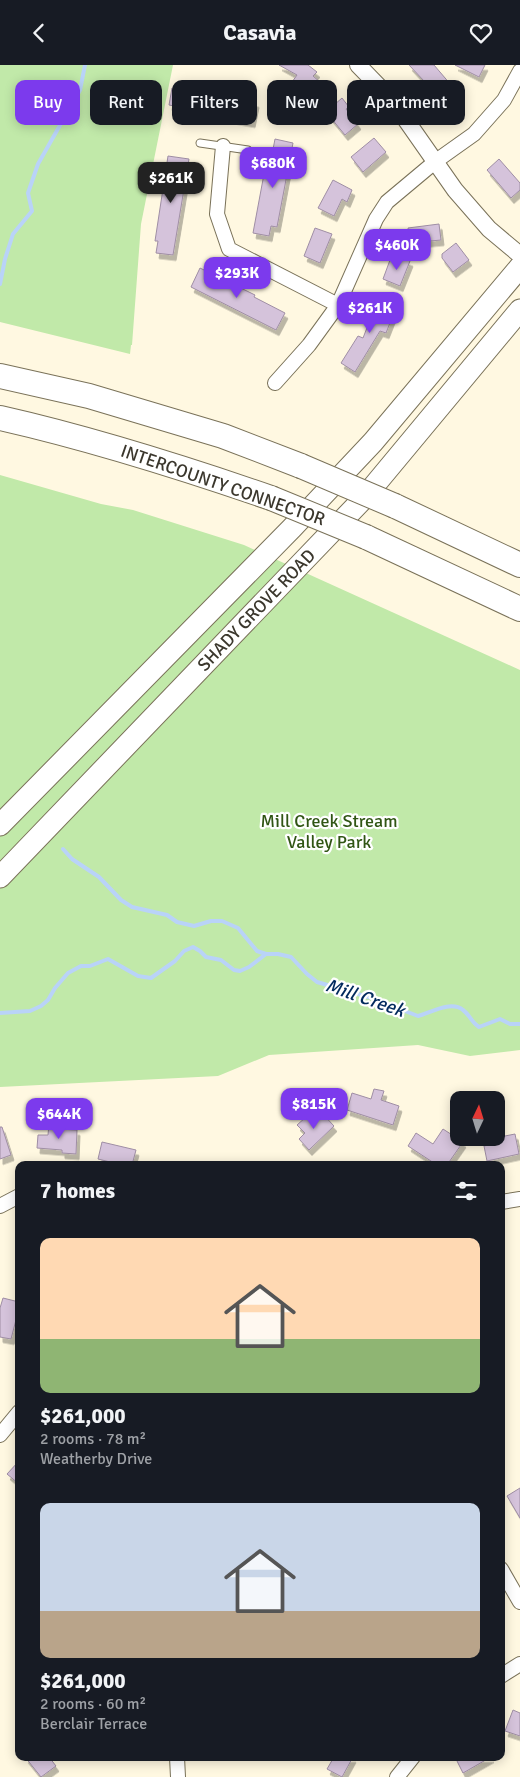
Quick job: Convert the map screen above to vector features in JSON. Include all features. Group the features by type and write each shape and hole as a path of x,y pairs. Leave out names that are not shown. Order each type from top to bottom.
{"highway":[{"path":"0,376 89,396 223,435 394,506 520,565"},
{"name":"INTERCOUNTY CONNECTOR","path":"0,418 64,432 143,455 271,498 366,537 520,609"}],"main road":[{"name":"SHADY GROVE ROAD","path":"0,825 373,442 520,267"},
{"name":"SHADY GROVE ROAD","path":"0,877 363,499 520,310"}],"street":[{"path":"358,65 392,100 455,190 489,229 520,255"},
{"path":"275,383 309,345 338,305 376,219 387,201 436,161 474,134 504,100 520,71"},
{"path":"223,146 217,214 229,249 338,305"},
{"path":"0,1206 15,1198"},
{"path":"505,1201 520,1199"},
{"path":"0,1435 15,1417"},
{"path":"505,1576 520,1602"},
{"path":"505,1674 520,1665"},
{"path":"176,1761 178,1777"},
{"path":"397,1777 410,1761"}],"lane":[{"path":"200,143 248,150"}],"green space":[{"path":"0,65 173,65 162,120 162,80 90,80 90,125 161,125 141,224 130,354 0,322"},
{"name":"Mill Creek Stream Valley Park","path":"0,475 101,504 133,510 244,545 520,670 520,1050 470,1056 418,1045 269,1055 218,1076 0,1087"}],"building":[{"path":"279,65 308,65 317,72 313,76 318,80 293,80 297,75"},
{"path":"409,65 434,65 447,80 423,80"},
{"path":"455,65 485,65 479,77"},
{"path":"172,88 172,106 169,105"},
{"path":"342,98 347,104 347,125 357,125 345,135 337,125 337,102"},
{"path":"374,138 386,152 363,172 351,157"},
{"path":"275,139 293,143 277,227 271,226 269,236 253,233 264,174 268,175"},
{"path":"168,156 189,159 173,255 156,253 158,241 155,241"},
{"path":"499,159 520,183 520,190 511,198 487,170"},
{"path":"333,180 352,190 347,202 342,199 334,216 318,208"},
{"path":"439,224 441,240 410,243 408,228"},
{"path":"315,228 332,234 320,263 304,256"},
{"path":"456,243 469,260 453,272 442,258 442,254"},
{"path":"397,256 410,261 400,286 383,279 390,260 394,262"},
{"path":"200,268 255,295 254,297 285,313 276,330 191,287"},
{"path":"379,297 397,305 386,333 380,331 355,372 341,363 358,336 363,338"},
{"path":"374,1089 384,1091 381,1100 399,1106 393,1125 347,1110 352,1093 371,1099"},
{"path":"320,1111 334,1126 309,1150 299,1139 305,1133 297,1125 306,1117 310,1121"},
{"path":"49,1123 60,1123 59,1129 77,1130 76,1154 62,1153 62,1150 37,1148 38,1135 48,1135"},
{"path":"0,1127 2,1127 11,1155 0,1159"},
{"path":"443,1129 450,1134 450,1146 460,1146 450,1161 431,1161 408,1146 416,1133 433,1144"},
{"path":"515,1134 519,1154 487,1161 484,1146 505,1146 505,1136"},
{"path":"102,1142 136,1150 133,1161 106,1161 98,1159"},
{"path":"3,1298 15,1301 15,1324 11,1339 0,1337 0,1308"},
{"path":"15,1465 15,1481 7,1474"},
{"path":"520,1488 520,1518 507,1496"},
{"path":"513,1710 520,1713 520,1736 505,1731"},
{"path":"28,1761 52,1761 56,1766 41,1777"},
{"path":"332,1761 351,1761 342,1777 327,1769"},
{"path":"457,1761 484,1761 463,1773"}],"waterway":[{"name":"Mill Creek","path":"0,284 13,234 32,211 28,193 38,164 80,90 85,65"},
{"name":"Mill Creek","path":"63,849 72,859 99,877 121,900 132,907 167,915 177,922 194,926 211,921 222,921 238,928 257,951 291,957 317,982 368,997 418,1016 453,1006 463,1010 479,1027 500,1019 510,1024 520,1024"},
{"path":"0,1013 30,1011 41,1006 48,1000 55,988 68,973 81,966 90,966 108,959 138,976 151,978 175,961 184,951 193,947 206,957 221,960 234,970 240,971 249,967 266,954"}]}
